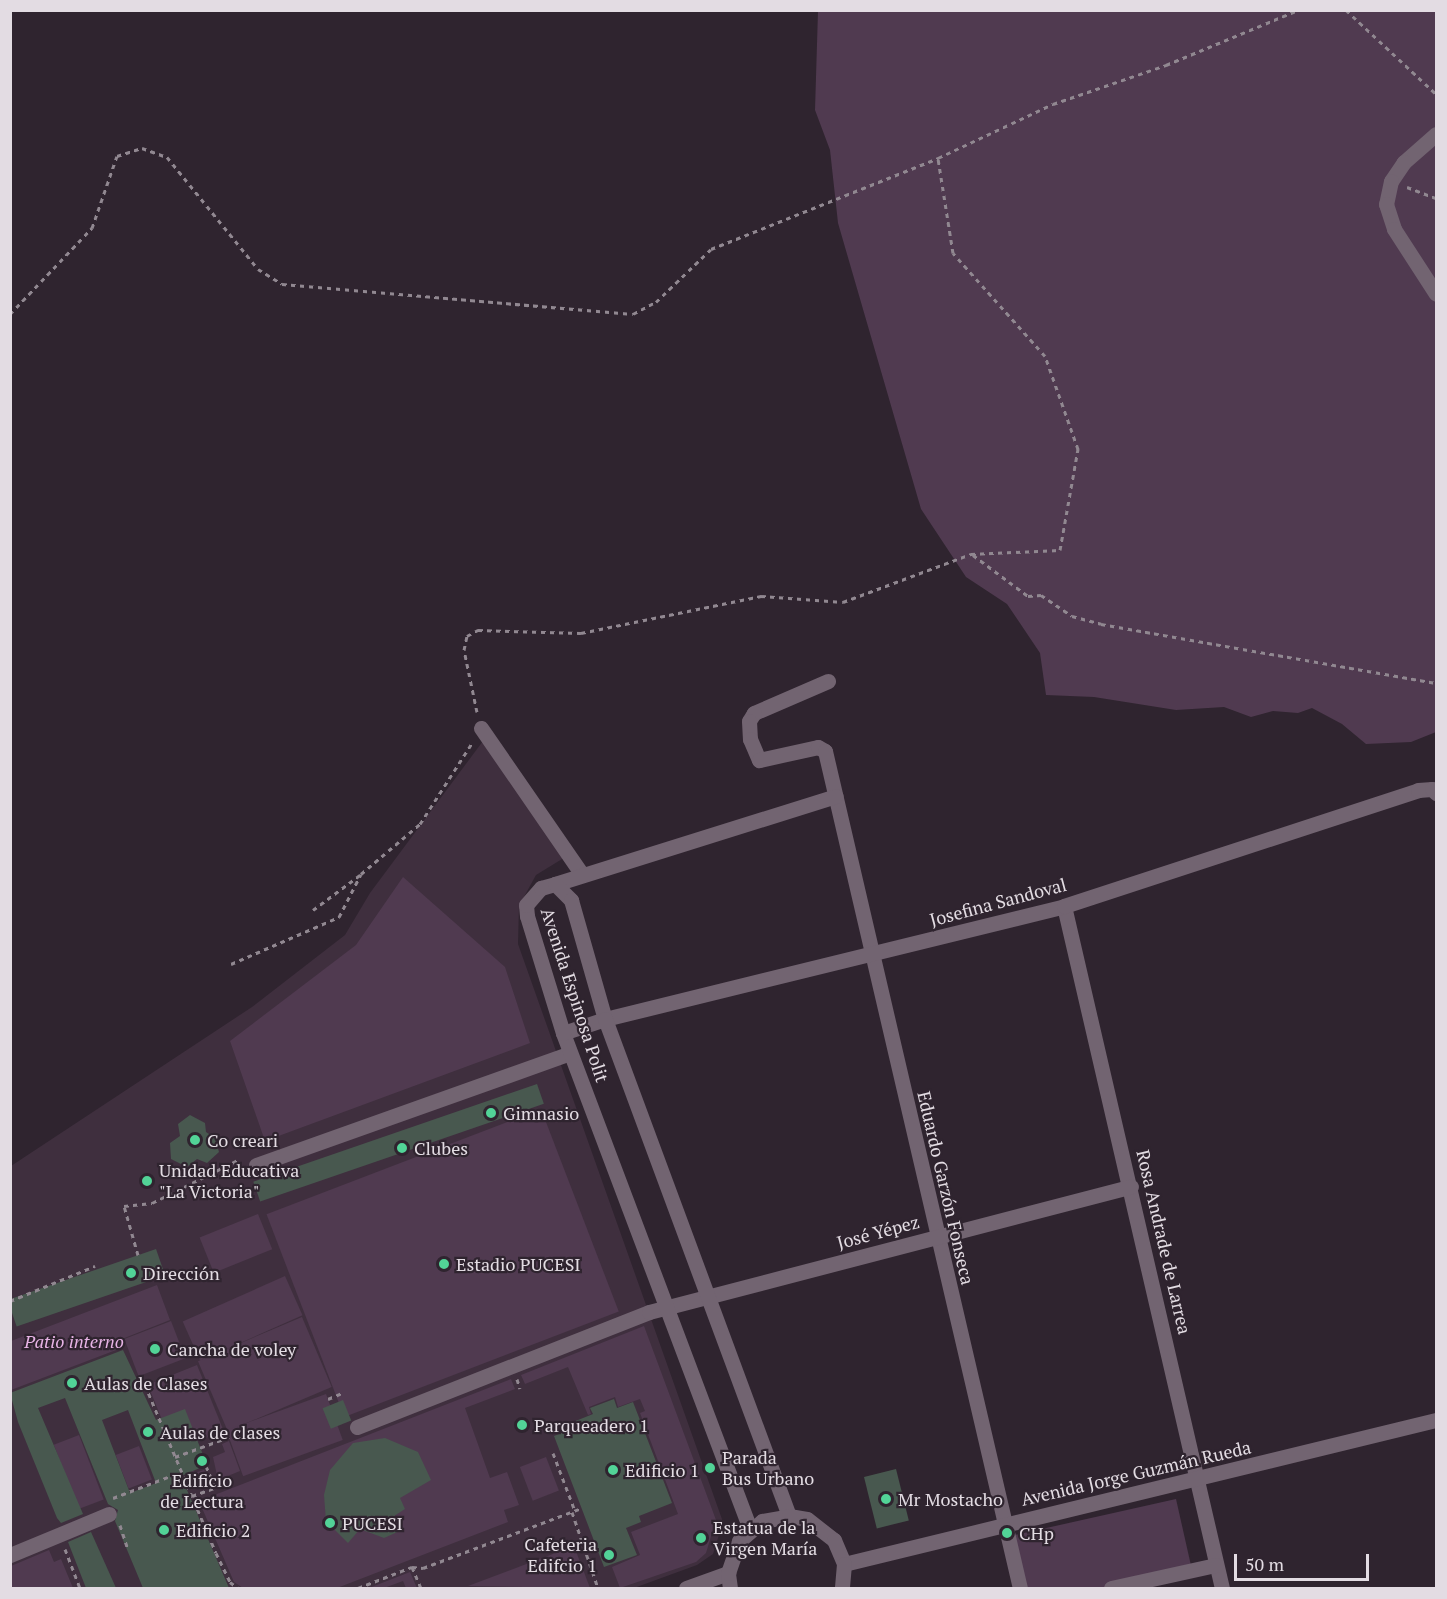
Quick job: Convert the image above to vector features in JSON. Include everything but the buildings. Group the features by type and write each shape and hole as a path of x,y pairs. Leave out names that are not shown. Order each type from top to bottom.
{"street":[{"path":"1437,134 1404,162 1391,181 1386,204 1394,229 1437,294"},
{"name":"Eduardo Garzón Fonseca","path":"828,681 754,713 749,721 750,739 753,753 759,760 822,747 836,796 871,956 1020,1588"},
{"path":"481,728 581,873"},
{"name":"Josefina Sandoval","path":"563,1033 605,1019 871,956 1064,906 1418,790 1437,793"},
{"path":"555,884 581,873 836,796"},
{"name":"Avenida Espinosa Polit","path":"750,1529 669,1308 563,1033 526,905 537,892 555,884 571,900 605,1019 706,1297 789,1516"},
{"name":"Rosa Andrade de Larrea","path":"1064,906 1131,1186 1222,1588"},
{"path":"256,1165 570,1053"},
{"name":"José Yépez","path":"357,1427 669,1308 1131,1186"},
{"name":"Avenida Jorge Guzmán Rueda","path":"844,1564 1437,1420"},
{"path":"10,1555 109,1514"},
{"path":"687,1588 729,1581 731,1555 750,1529 762,1521 789,1516 822,1528 834,1540 844,1564 842,1588"},
{"path":"1111,1588 1216,1565"}],"path":[{"path":"10,314 92,228 117,156 142,148 167,157 258,269 282,284 633,314 656,302 711,249 938,158 1053,104 1166,65 1298,10"},
{"path":"1346,10 1437,94"},
{"path":"313,910 361,874 420,824 481,728 464,650 467,636 478,630 581,633 761,596 843,602 971,554 1060,550 1078,449 1045,356 953,253 938,158"},
{"path":"1391,181 1437,198"},
{"path":"971,554 1028,596 1041,595 1072,616 1437,683"},
{"path":"231,964 339,917 361,874"},
{"path":"10,1301 95,1266"},
{"path":"144,1384 230,1582 238,1588"},
{"path":"328,1399 342,1393"},
{"path":"175,1457 229,1437"},
{"path":"553,1453 598,1588"},
{"path":"206,1466 215,1487"},
{"path":"192,1496 225,1484"},
{"path":"358,1588 412,1566 423,1568 582,1508"},
{"path":"68,1556 80,1588"},
{"path":"412,1566 421,1588"}],"shaded area":[{"path":"483,741 567,856 536,875 519,906 518,944 723,1522 713,1554 697,1565 634,1588 11,1588 11,1166 252,1007 345,935 370,893"}],"green space":[{"path":"818,11 1436,11 1436,732 1411,742 1366,744 1342,724 1312,708 1298,713 1273,711 1251,717 1224,707 1176,710 1094,697 1046,695 1040,653 1007,604 966,577 921,509 838,223 830,150 815,110"},
{"path":"403,877 505,967 530,1043 265,1141 230,1041 356,945"},
{"name":"Estadio PUCESI","path":"541,1109 619,1312 344,1417 267,1214"},
{"path":"258,1214 272,1249 214,1273 200,1238"},
{"path":"285,1276 302,1315 200,1361 183,1322"},
{"name":"Patio interno","path":"157,1285 170,1320 122,1339 124,1347 11,1390 11,1341"},
{"path":"302,1317 332,1387 228,1431 198,1361"},
{"name":"Cancha de voley","path":"171,1321 185,1358 139,1376 124,1339"},
{"path":"644,1326 716,1520 706,1553 696,1562 620,1588 612,1567 640,1555 631,1532 678,1514 640,1413 645,1411 640,1399 618,1407 615,1397 589,1407 591,1414 588,1415 568,1367 525,1384 521,1375"},
{"path":"197,1365 224,1431 174,1451 148,1385"},
{"path":"511,1379 515,1389 465,1408 490,1478 507,1472 519,1505 504,1510 508,1522 337,1588 243,1588 234,1582 199,1501"},
{"path":"326,1394 343,1440 243,1476 226,1430"},
{"path":"79,1435 104,1499 79,1509 54,1445"},
{"path":"229,1441 240,1471 218,1480 213,1457 225,1452 222,1444"},
{"path":"139,1446 152,1480 129,1489 116,1455"},
{"path":"188,1457 194,1473 204,1470 210,1483 193,1489 181,1460"},
{"path":"546,1457 559,1491 533,1501 520,1467"},
{"path":"1176,1499 1192,1570 1110,1588 1027,1588 1015,1535"},
{"path":"574,1546 590,1588 468,1586"},
{"path":"49,1550 54,1562 61,1559 73,1588 11,1588 11,1566"},
{"path":"410,1572 417,1588 406,1588 403,1581 384,1588 369,1588"}],"place":[{"name":"Gimnasio","path":"491,1113"},
{"name":"Co creari","path":"195,1140"},
{"name":"Clubes","path":"402,1148"},
{"name":"Unidad Educativa \"La Victoria\"","path":"147,1181"},
{"name":"Estadio PUCESI","path":"444,1264"},
{"name":"Dirección","path":"131,1273"},
{"name":"Cancha de voley","path":"155,1349"},
{"name":"Aulas de Clases","path":"72,1383"},
{"name":"Parqueadero 1","path":"522,1425"},
{"name":"Aulas de clases","path":"148,1432"},
{"name":"Edificio de Lectura","path":"202,1461"},
{"name":"Parada Bus Urbano","path":"710,1468"},
{"name":"Edificio 1","path":"613,1470"},
{"name":"Mr Mostacho","path":"886,1499"},
{"name":"PUCESI","path":"330,1523"},
{"name":"Edificio 2","path":"164,1530"},
{"name":"CHp","path":"1007,1533"},
{"name":"Estatua de la Virgen María","path":"701,1538"},
{"name":"Cafeteria Edifcio 1","path":"609,1555"}]}
